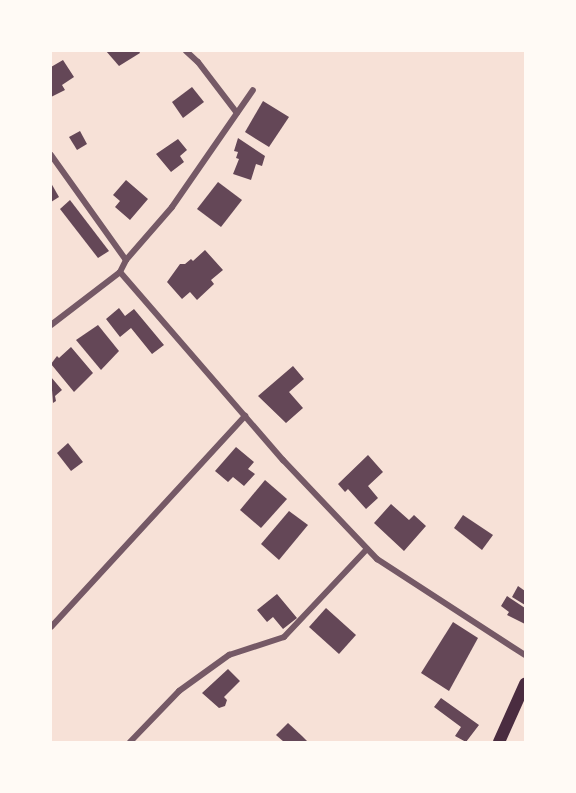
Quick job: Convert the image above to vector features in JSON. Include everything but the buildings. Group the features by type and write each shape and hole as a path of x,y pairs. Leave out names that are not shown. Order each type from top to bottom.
{"main road":[{"path":"499,742 525,684"}],"street":[{"path":"186,51 198,62 237,113"},
{"path":"51,325 120,272 126,260 172,207 253,90"},
{"path":"51,155 126,260"},
{"path":"120,272 244,416 377,559 525,655"},
{"path":"51,627 244,416"},
{"path":"130,742 179,691 229,655 284,637 367,549"}]}
